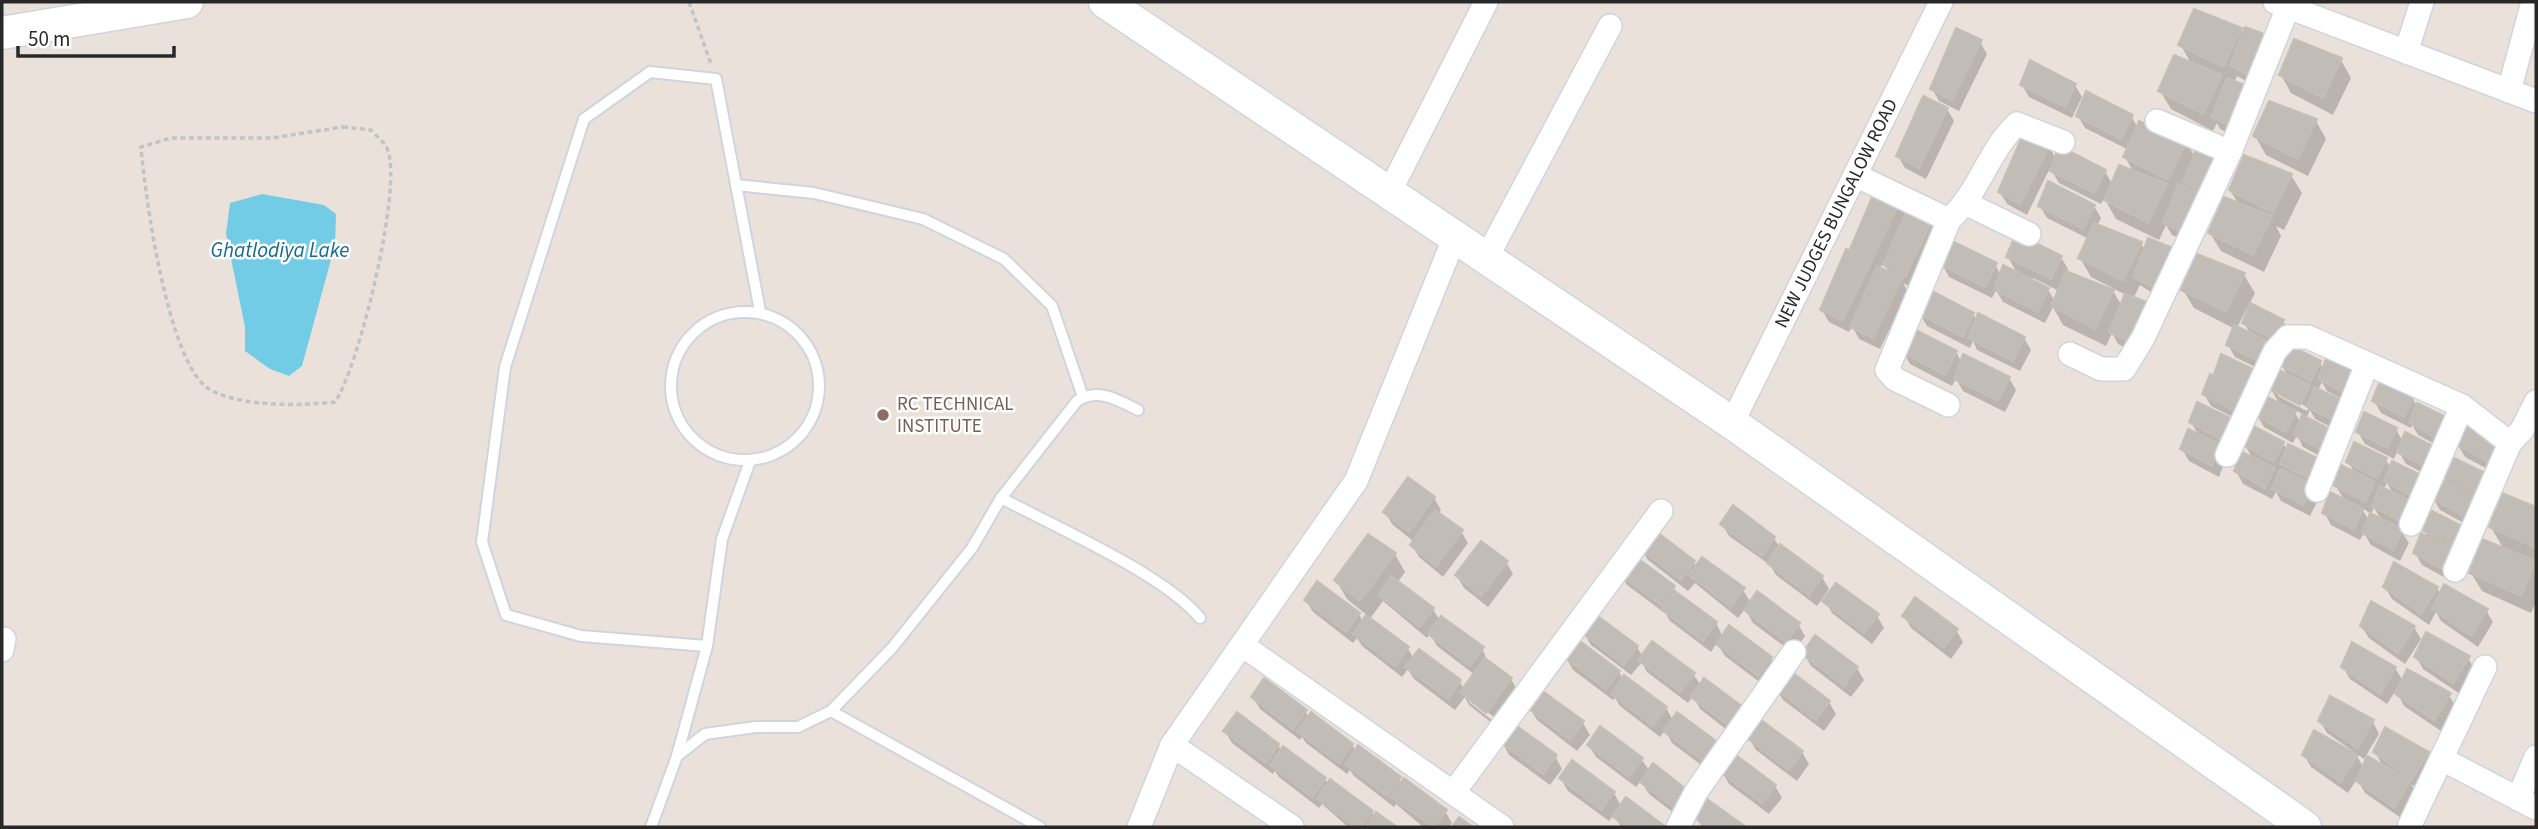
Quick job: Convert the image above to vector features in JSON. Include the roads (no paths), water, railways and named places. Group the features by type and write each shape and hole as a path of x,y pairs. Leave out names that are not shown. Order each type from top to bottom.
{"street":[{"path":"2,33 187,2"},
{"path":"1105,2 1388,195 1732,423 2305,827"},
{"path":"1388,195 1486,2"},
{"name":"NEW JUDGES BUNGALOW ROAD","path":"1732,423 1941,2"},
{"path":"2406,52 2422,2"},
{"path":"2508,91 2533,2"},
{"path":"2070,354 2101,369 2124,369 2143,338 2230,152 2282,4 2536,102"},
{"path":"1486,260 1610,26"},
{"path":"2157,121 2230,152"},
{"path":"1948,405 1895,379 1887,370 1949,220 1967,204 2004,136 2017,124 2063,142"},
{"path":"1855,175 1949,220"},
{"path":"1967,204 2029,234"},
{"path":"1139,827 1171,745 1356,481 1454,239"},
{"path":"2227,455 2275,351 2288,337 2308,337 2462,406 2510,443"},
{"path":"2317,490 2367,364"},
{"path":"2455,570 2510,443 2522,430 2536,402"},
{"path":"2411,524 2462,406"},
{"path":"1453,793 1661,511"},
{"path":"1242,645 1502,827"},
{"path":"1678,827 1696,792 1794,652"},
{"path":"2409,827 2485,667"},
{"path":"1171,745 1292,827"},
{"path":"2442,759 2527,803 2536,757"}],"lane":[{"path":"707,646 581,636 506,615 482,542 505,367 584,119 650,72 716,79 760,311"},
{"path":"736,185 814,192 923,219 1004,259 1052,306 1083,397"},
{"path":"760,311 798,332 818,368 820,393 809,425 776,454 750,461 721,458 696,444 675,415 669,386 679,348 716,315 760,311"},
{"path":"677,756 705,734 756,727 798,727 831,710 900,638 972,548 1001,498 1083,397 1105,395 1138,410"},
{"path":"651,827 677,756 707,646 722,539 750,461"},
{"path":"1001,498 1140,573 1188,602 1200,618"},
{"path":"831,710 1040,827"}],"water":[{"name":"Ghatlodiya Lake","path":"262,194 324,205 336,214 335,245 302,366 289,376 270,369 245,351 245,327 226,234 230,203"}],"place":[{"name":"RC TECHNICAL INSTITUTE","path":"883,415"}]}
